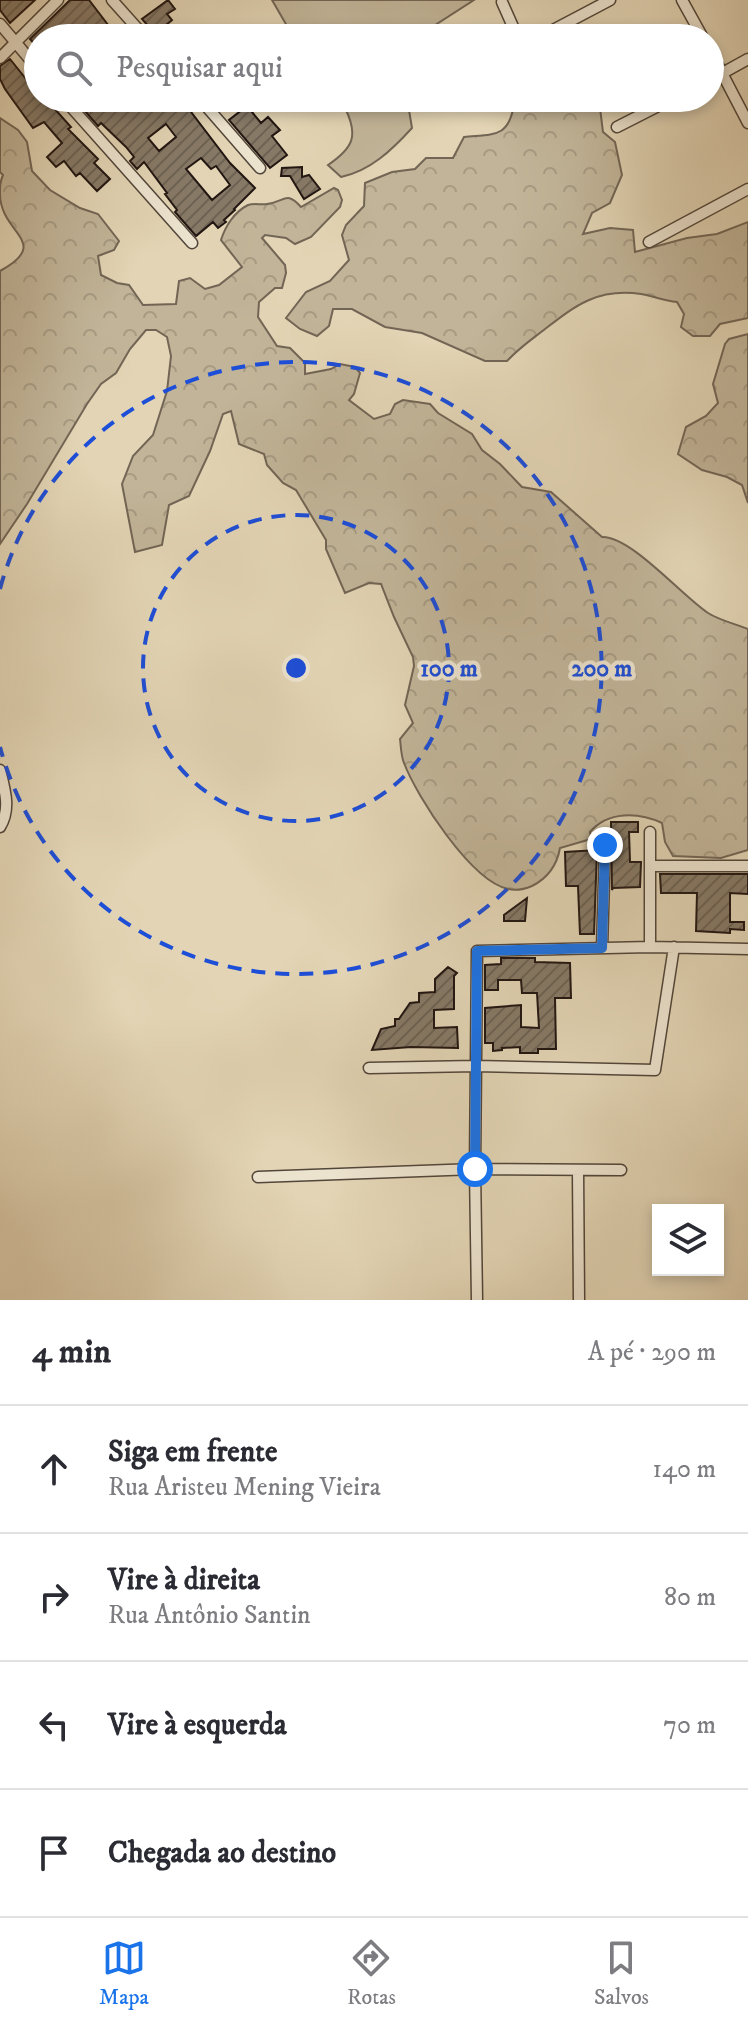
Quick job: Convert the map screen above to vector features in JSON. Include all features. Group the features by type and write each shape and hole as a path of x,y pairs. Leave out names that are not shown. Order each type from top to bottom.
{"street":[{"path":"33,24 58,0"},
{"path":"112,0 133,24"},
{"path":"565,24 610,0"},
{"path":"682,0 695,24"},
{"path":"502,2 512,24"},
{"path":"0,24 24,52"},
{"path":"0,58 24,32"},
{"path":"724,72 748,59"},
{"path":"724,75 748,123"},
{"path":"75,112 192,243"},
{"path":"211,112 260,168"},
{"path":"617,127 646,112"},
{"path":"649,242 748,189"},
{"path":"0,770 7,799 5,819 0,827"},
{"path":"650,832 650,947"},
{"path":"602,948 605,845"},
{"path":"651,866 748,866"},
{"path":"477,1300 477,951 650,947 748,949"},
{"path":"369,1068 476,1066 655,1070 674,947"},
{"path":"258,1177 475,1169 621,1170"},
{"path":"578,1170 579,1300"}],"green space":[{"path":"272,0 474,0 437,24 286,24"},
{"path":"347,112 409,112 412,128 380,158 362,170 341,177 328,165 343,153 351,141"},
{"path":"513,112 600,112 603,132 615,142 622,175 610,203 592,213 583,234 610,228 633,230 635,252 687,238 717,234 748,222 748,318 720,324 710,336 693,336 681,327 684,314 677,302 641,294 612,294 588,300 567,313 507,361 485,361 422,333 385,327 352,309 333,309 329,326 317,336 300,329 286,318 306,292 330,281 349,260 342,235 346,225 364,206 365,183 392,172 415,169 426,158 453,158 464,137 498,132 504,129"},
{"path":"0,118 18,130 27,142 32,171 50,190 80,208 98,214 119,241 114,250 98,256 101,275 129,285 143,305 176,304 179,281 190,278 205,289 219,285 242,267 221,240 231,220 248,205 288,198 301,207 334,188 338,190 342,200 340,207 311,237 295,244 286,238 265,235 262,238 285,265 286,273 282,288 275,288 259,302 258,317 277,346 290,348 305,363 305,374 340,364 355,367 360,373 349,400 374,419 390,414 395,404 403,400 430,404 438,413 472,434 482,450 522,487 551,492 602,537 614,539 641,556 708,613 748,629 748,850 721,858 673,856 665,842 662,823 633,815 605,820 590,832 591,839 560,848 551,870 529,887 508,889 493,883 478,871 433,816 403,760 400,739 413,723 405,705 414,666 413,657 381,584 369,583 345,593 326,549 326,540 296,490 283,483 267,465 264,454 239,444 231,411 223,414 189,496 169,505 162,545 135,552 122,484 133,456 153,435 167,391 171,356 167,337 156,330 146,330 116,373 101,384 0,544 0,271 15,261 22,252 23,244 2,208"},
{"path":"748,334 748,503 742,485 702,470 678,454 686,427 706,416 718,403 713,384 725,344 729,339"}],"building":[{"path":"0,0 35,0 10,23 0,10"},
{"path":"70,0 89,0 107,24 45,24"},
{"path":"168,0 175,9 167,14 172,20 167,24 146,24 142,19"},
{"path":"10,59 24,76 24,112 58,112 71,127 68,129 98,159 94,163 110,179 97,191 80,173 76,176 64,161 56,167 47,157 62,143 44,122 33,128 5,89 0,79 0,66"},
{"path":"86,112 191,112 230,163 255,188 224,220 226,222 218,228 213,222 196,236 175,212 177,210 167,193 144,162 137,169 130,161 134,157 126,147 101,123 98,126","holes":["166,124 176,137 159,151 148,138","201,158 211,169 216,166 230,185 212,200 186,169"]},
{"path":"239,112 252,112 261,123 268,117 280,130 272,136 287,155 270,168 229,120"},
{"path":"302,167 302,177 309,175 320,189 304,199 290,176 281,176 282,168"},
{"path":"611,822 638,822 638,832 629,832 630,862 641,862 640,887 612,890"},
{"path":"597,850 594,934 580,934 578,886 566,886 565,852"},
{"path":"660,874 748,874 748,894 730,893 730,922 744,922 744,930 730,929 730,933 696,931 697,893 661,893"},
{"path":"527,898 525,921 504,921 504,915"},
{"path":"501,958 535,958 535,962 570,963 571,998 555,998 556,1049 538,1049 538,1053 520,1053 520,1047 493,1051 493,1043 485,1043 485,1008 521,1005 521,1027 539,1028 537,993 522,993 521,980 498,980 498,990 485,990 485,965 501,964"},
{"path":"448,967 457,973 454,976 454,1009 434,1010 434,1028 457,1027 458,1048 372,1050 381,1029 395,1026 395,1019 399,1019 410,1003 419,1002 419,993 435,992 435,979"}],"route":[{"path":"475,1169 477,951 602,948 605,845"}]}
